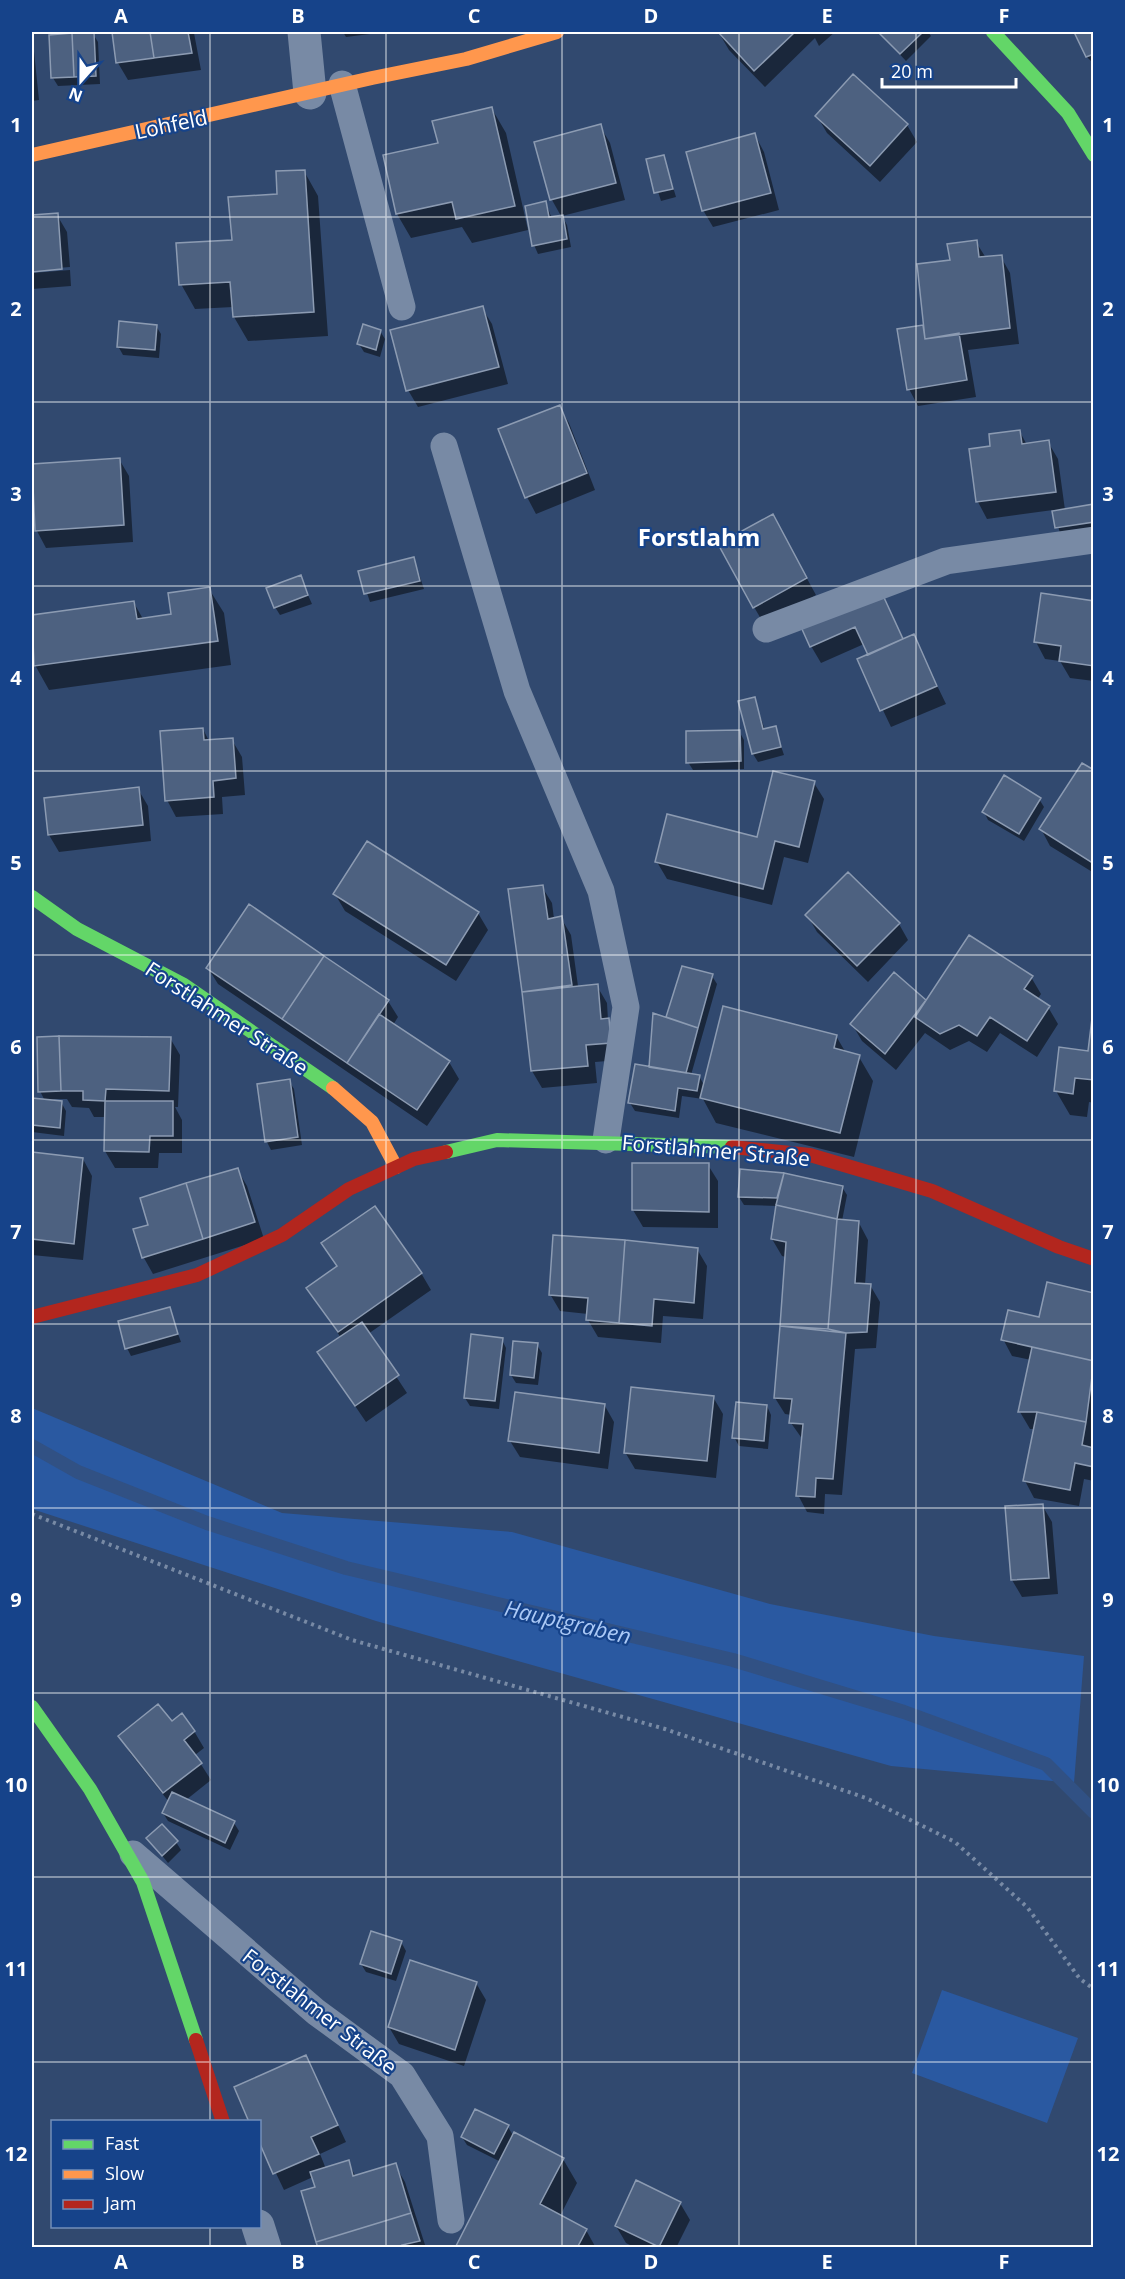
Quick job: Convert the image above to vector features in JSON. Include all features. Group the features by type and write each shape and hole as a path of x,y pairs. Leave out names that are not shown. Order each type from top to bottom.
{"street":[{"path":"304,32 310,93"},
{"name":"Lohfeld","path":"32,155 342,84 522,46 557,32"},
{"path":"993,32 1068,113 1094,155"},
{"name":"Forstlahmer Straße","path":"32,897 76,929 184,985 320,1077 372,1122 396,1167"},
{"name":"Forstlahmer Straße","path":"32,1317 197,1275 282,1235 349,1189 396,1167 414,1159 497,1140 606,1140 707,1144 810,1155 932,1191 1059,1247 1094,1259"},
{"name":"Forstlahmer Straße","path":"32,1707 90,1789 143,1882 223,2120"},
{"path":"259,2228 265,2247"}],"lane":[{"path":"342,84 402,307"},
{"path":"444,446 518,692 601,891 626,1007 606,1140"},
{"path":"766,629 946,561 1094,540"},
{"name":"Forstlahmer Straße","path":"121,1844 196,1911 316,2012 402,2076 440,2136 450,2220"}],"path":[{"path":"32,1514 352,1640 665,1729 866,1798 955,1842 1027,1907 1080,1979 1094,1989"}],"shaded area":[{"path":"32,1408 282,1513 512,1532 770,1604 934,1636 1084,1656 1074,1783 891,1766 376,1621 32,1509"},
{"path":"942,1990 1078,2038 1047,2123 912,2073"}],"building":[{"path":"94,32 96,76 74,77 72,33"},
{"path":"112,32 150,32 154,58 116,63"},
{"path":"150,32 188,32 192,53 154,58"},
{"path":"718,32 795,32 754,71"},
{"path":"878,32 923,32 900,54"},
{"path":"1074,32 1094,32 1094,54 1086,57"},
{"path":"72,33 74,77 51,78 49,35"},
{"path":"853,74 908,124 870,166 815,116"},
{"path":"492,107 515,206 456,219 452,202 396,214 383,155 438,143 432,121"},
{"path":"601,124 616,183 550,200 534,142"},
{"path":"755,133 771,193 702,211 686,152"},
{"path":"664,155 673,189 654,193 646,159"},
{"path":"305,170 314,312 233,317 230,282 179,285 176,243 232,240 228,197 277,194 276,171"},
{"path":"546,201 549,217 563,215 567,239 532,246 525,206"},
{"path":"58,213 62,269 32,272 32,215"},
{"path":"977,240 979,257 1002,255 1010,328 925,339 917,264 950,260 947,244"},
{"path":"483,306 499,367 406,391 390,330"},
{"path":"119,321 157,325 155,350 117,347"},
{"path":"363,324 381,330 376,350 357,344"},
{"path":"923,325 925,339 959,333 967,380 907,390 897,329"},
{"path":"560,405 587,473 525,498 498,429"},
{"path":"1020,430 1022,444 1049,440 1056,492 976,502 969,449 990,446 989,434"},
{"path":"120,458 124,525 35,531 32,464"},
{"path":"1094,504 1094,522 1055,528 1052,511"},
{"path":"773,514 807,578 753,608 718,544"},
{"path":"414,557 420,581 364,594 358,571"},
{"path":"301,575 308,595 274,608 266,588"},
{"path":"210,587 218,641 34,666 32,615 134,601 137,619 171,614 168,593"},
{"path":"881,591 903,639 868,655 855,627 810,647 801,627"},
{"path":"1041,593 1094,601 1094,666 1059,661 1061,646 1034,642"},
{"path":"914,634 937,686 880,711 857,659"},
{"path":"755,697 763,729 776,726 781,747 752,754 738,701"},
{"path":"203,728 204,740 233,738 236,778 213,781 214,797 165,801 160,731"},
{"path":"740,730 741,761 686,763 686,731"},
{"path":"1082,763 1094,770 1094,864 1039,829"},
{"path":"773,771 815,781 799,847 775,841 763,889 655,862 667,814 757,837"},
{"path":"1004,775 1041,798 1019,834 982,812"},
{"path":"139,787 143,825 48,835 44,798"},
{"path":"367,841 479,912 446,965 333,894"},
{"path":"848,872 900,923 857,966 805,915"},
{"path":"543,885 548,919 562,916 572,985 522,992 508,889"},
{"path":"249,904 324,956 282,1019 206,968"},
{"path":"969,935 1033,976 1024,989 1050,1006 1027,1041 990,1017 977,1036 959,1025 940,1034 915,1017"},
{"path":"324,956 389,1000 347,1063 282,1019"},
{"path":"682,966 713,974 698,1028 666,1017"},
{"path":"894,972 926,1000 885,1054 850,1024"},
{"path":"598,984 601,1019 609,1018 611,1043 586,1045 588,1066 531,1071 522,992"},
{"path":"723,1006 837,1035 834,1048 860,1055 840,1133 700,1098"},
{"path":"1093,1010 1094,1080 1075,1078 1073,1094 1054,1091 1059,1047 1088,1051"},
{"path":"653,1013 698,1028 686,1073 649,1067"},
{"path":"379,1014 450,1061 417,1110 347,1063"},
{"path":"59,1036 171,1037 169,1091 106,1089 105,1101 83,1100 83,1091 61,1091"},
{"path":"59,1036 61,1091 38,1092 37,1037"},
{"path":"635,1064 700,1075 697,1091 678,1088 675,1111 628,1103"},
{"path":"290,1079 298,1137 265,1142 257,1084"},
{"path":"32,1098 62,1101 60,1128 32,1125"},
{"path":"105,1101 173,1101 173,1136 150,1136 149,1152 104,1151"},
{"path":"32,1152 83,1158 74,1244 32,1239"},
{"path":"632,1163 709,1163 709,1212 632,1210"},
{"path":"238,1168 255,1222 203,1239 186,1183"},
{"path":"740,1169 784,1173 777,1198 738,1197"},
{"path":"784,1173 843,1186 837,1219 776,1205"},
{"path":"186,1183 203,1239 142,1258 133,1229 148,1225 140,1198"},
{"path":"776,1205 837,1219 828,1329 780,1326 786,1242 771,1239"},
{"path":"375,1206 422,1273 338,1332 306,1288 337,1266 321,1243"},
{"path":"837,1219 859,1221 855,1283 871,1284 867,1332 846,1333 828,1329"},
{"path":"553,1235 625,1240 619,1323 586,1320 588,1298 549,1295"},
{"path":"625,1240 698,1248 694,1303 654,1299 652,1326 619,1323"},
{"path":"1047,1282 1094,1293 1094,1361 1001,1340 1008,1310 1039,1317"},
{"path":"170,1307 178,1334 125,1349 118,1321"},
{"path":"362,1322 399,1375 355,1406 317,1352"},
{"path":"780,1326 846,1333 833,1479 816,1478 815,1497 796,1496 803,1424 789,1423 792,1399 774,1398"},
{"path":"471,1334 503,1338 495,1401 464,1398"},
{"path":"513,1341 538,1343 534,1378 510,1375"},
{"path":"1032,1347 1094,1361 1086,1422 1037,1412 1018,1412"},
{"path":"631,1387 714,1396 707,1461 624,1453"},
{"path":"515,1392 605,1404 599,1453 508,1441"},
{"path":"736,1402 767,1405 764,1441 732,1438"},
{"path":"1037,1412 1086,1422 1082,1445 1094,1448 1094,1467 1075,1463 1070,1490 1023,1481"},
{"path":"1043,1504 1049,1578 1011,1580 1005,1506"},
{"path":"158,1704 172,1721 182,1713 195,1731 184,1740 202,1763 163,1793 118,1736"},
{"path":"172,1792 235,1821 225,1843 162,1813"},
{"path":"162,1824 178,1841 162,1856 146,1838"},
{"path":"371,1931 402,1941 391,1974 360,1964"},
{"path":"410,1960 477,1982 455,2050 388,2027"},
{"path":"306,2055 338,2125 311,2137 319,2154 273,2174 261,2146 261,2120 248,2120 234,2087"},
{"path":"475,2109 509,2125 494,2154 461,2137"},
{"path":"514,2132 564,2158 540,2204 587,2229 577,2248 455,2248"},
{"path":"349,2160 353,2176 396,2163 411,2213 316,2242 301,2191 315,2187 310,2172"},
{"path":"636,2180 681,2202 659,2247 615,2226"},
{"path":"411,2213 420,2241 402,2245 403,2248 318,2248 316,2242"}],"waterway":[{"name":"Hauptgraben","path":"32,1446 78,1472 207,1523 346,1568 733,1660 904,1712 1046,1764 1094,1812"}],"traffic: fast":[{"path":"993,32 1068,113 1094,155"},
{"path":"32,897 77,929 184,985 333,1088"},
{"path":"446,1152 497,1140 732,1147"},
{"path":"32,1707 90,1789 143,1882 196,2040"}],"traffic: slow":[{"path":"32,155 466,59 557,32"},
{"path":"333,1088 372,1122 396,1167"}],"traffic: jam":[{"path":"732,1147 810,1155 932,1191 1059,1247 1094,1259"},
{"path":"32,1317 197,1275 282,1235 349,1189 414,1159 446,1152"},
{"path":"196,2040 222,2120"}],"district":[{"name":"Forstlahm","path":"699,536"}]}
